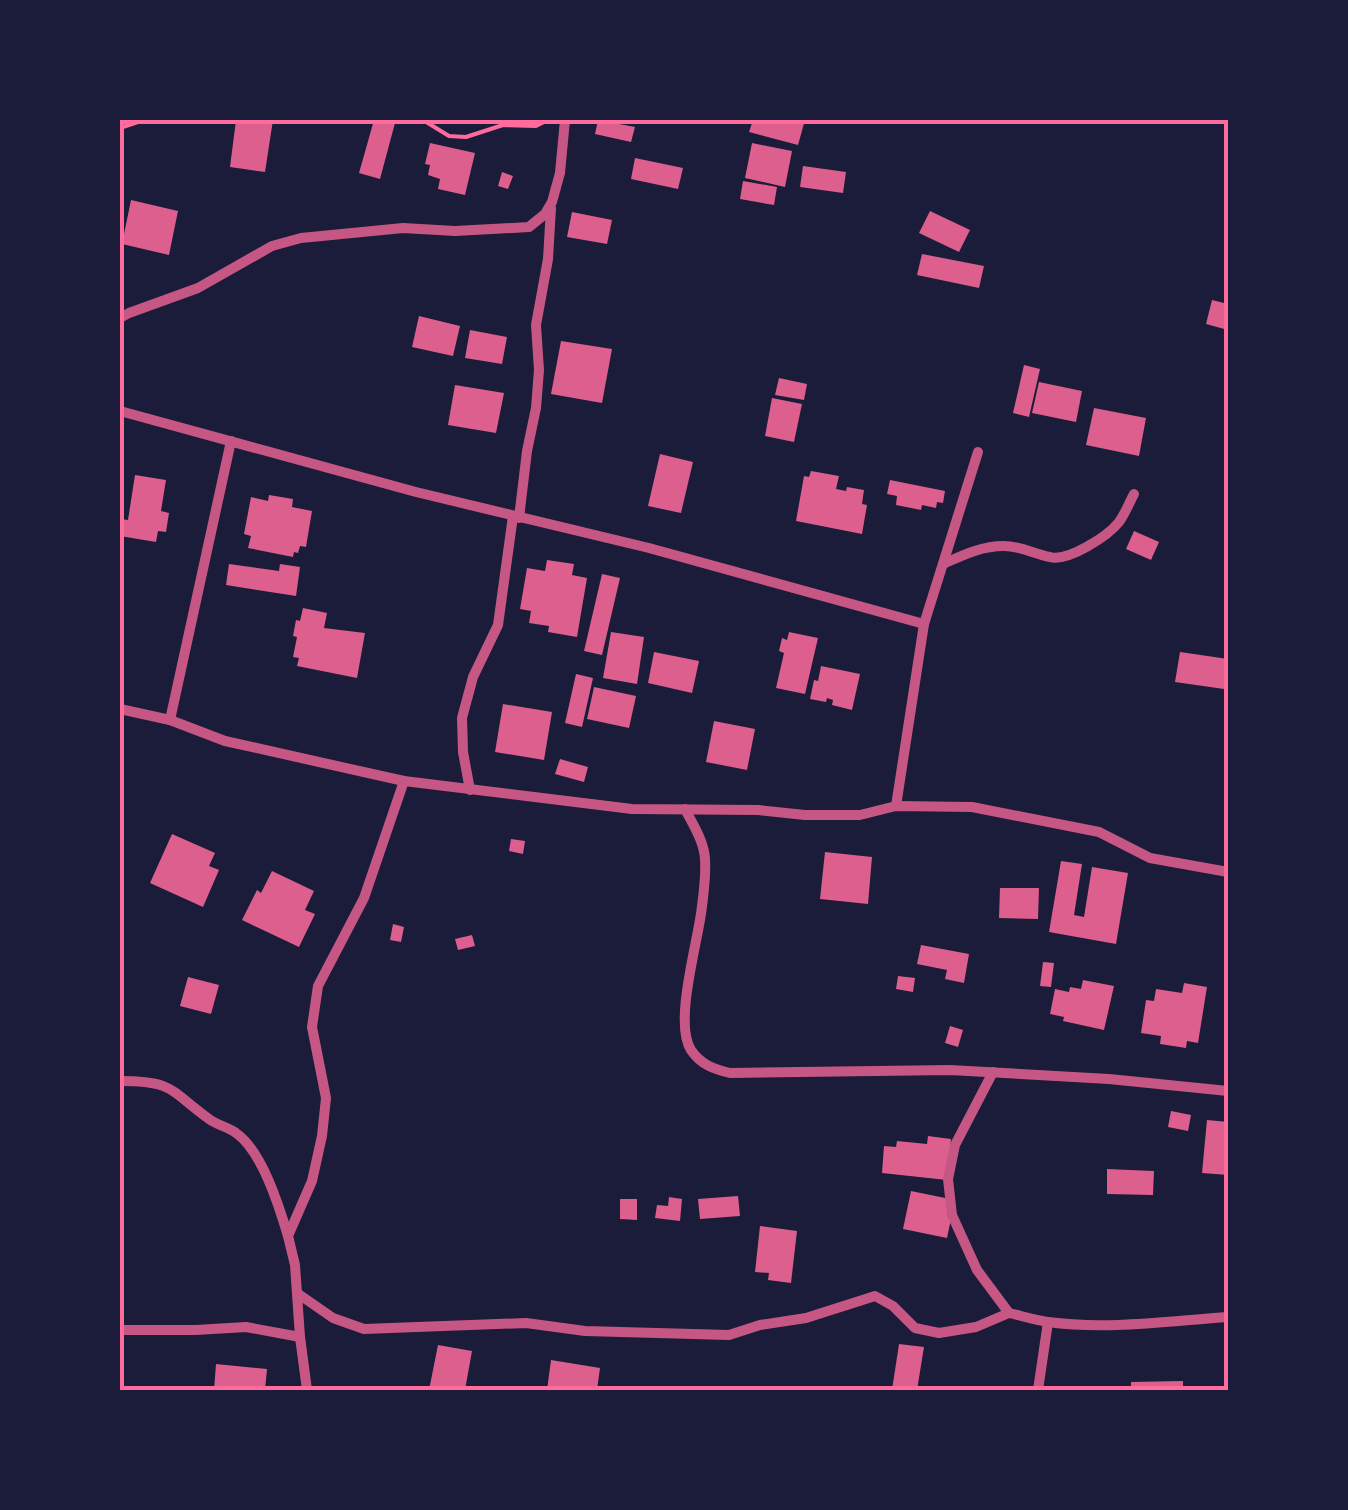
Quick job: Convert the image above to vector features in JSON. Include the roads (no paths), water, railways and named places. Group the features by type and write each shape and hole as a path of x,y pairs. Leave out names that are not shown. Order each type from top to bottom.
{"street":[{"path":"470,790 462,718 473,677 498,625 536,408 536,325 565,120"},
{"path":"120,318 198,288 272,246 332,233 529,226 545,214 552,202"},
{"path":"120,411 516,517 666,552 924,624"},
{"path":"170,720 231,441"},
{"path":"896,806 924,624 978,452"},
{"path":"943,564 980,548 1006,546 1064,558 1118,524 1134,494"},
{"path":"120,708 170,720 225,742 404,781 632,809 860,815 896,806 972,807 1099,832 1150,858 1228,872"},
{"path":"288,1236 312,1181 322,1136 326,1098 312,1027 318,986 364,898 404,781"},
{"path":"685,810 705,857 702,906 684,1020 689,1048 708,1067 730,1073 993,1072 1228,1091"},
{"path":"993,1072 955,1146 948,1179 952,1215 977,1270 1010,1314"},
{"path":"120,1081 169,1086 212,1122 248,1143 274,1191 288,1236 307,1390"},
{"path":"297,1293 332,1318 364,1328 526,1322 585,1331 729,1335 760,1325 806,1318 875,1296 893,1306 915,1328 938,1333 976,1327 1010,1314 1048,1322 1138,1325 1228,1317"},
{"path":"1038,1390 1048,1322"},
{"path":"120,1330 246,1327 300,1336"}]}
